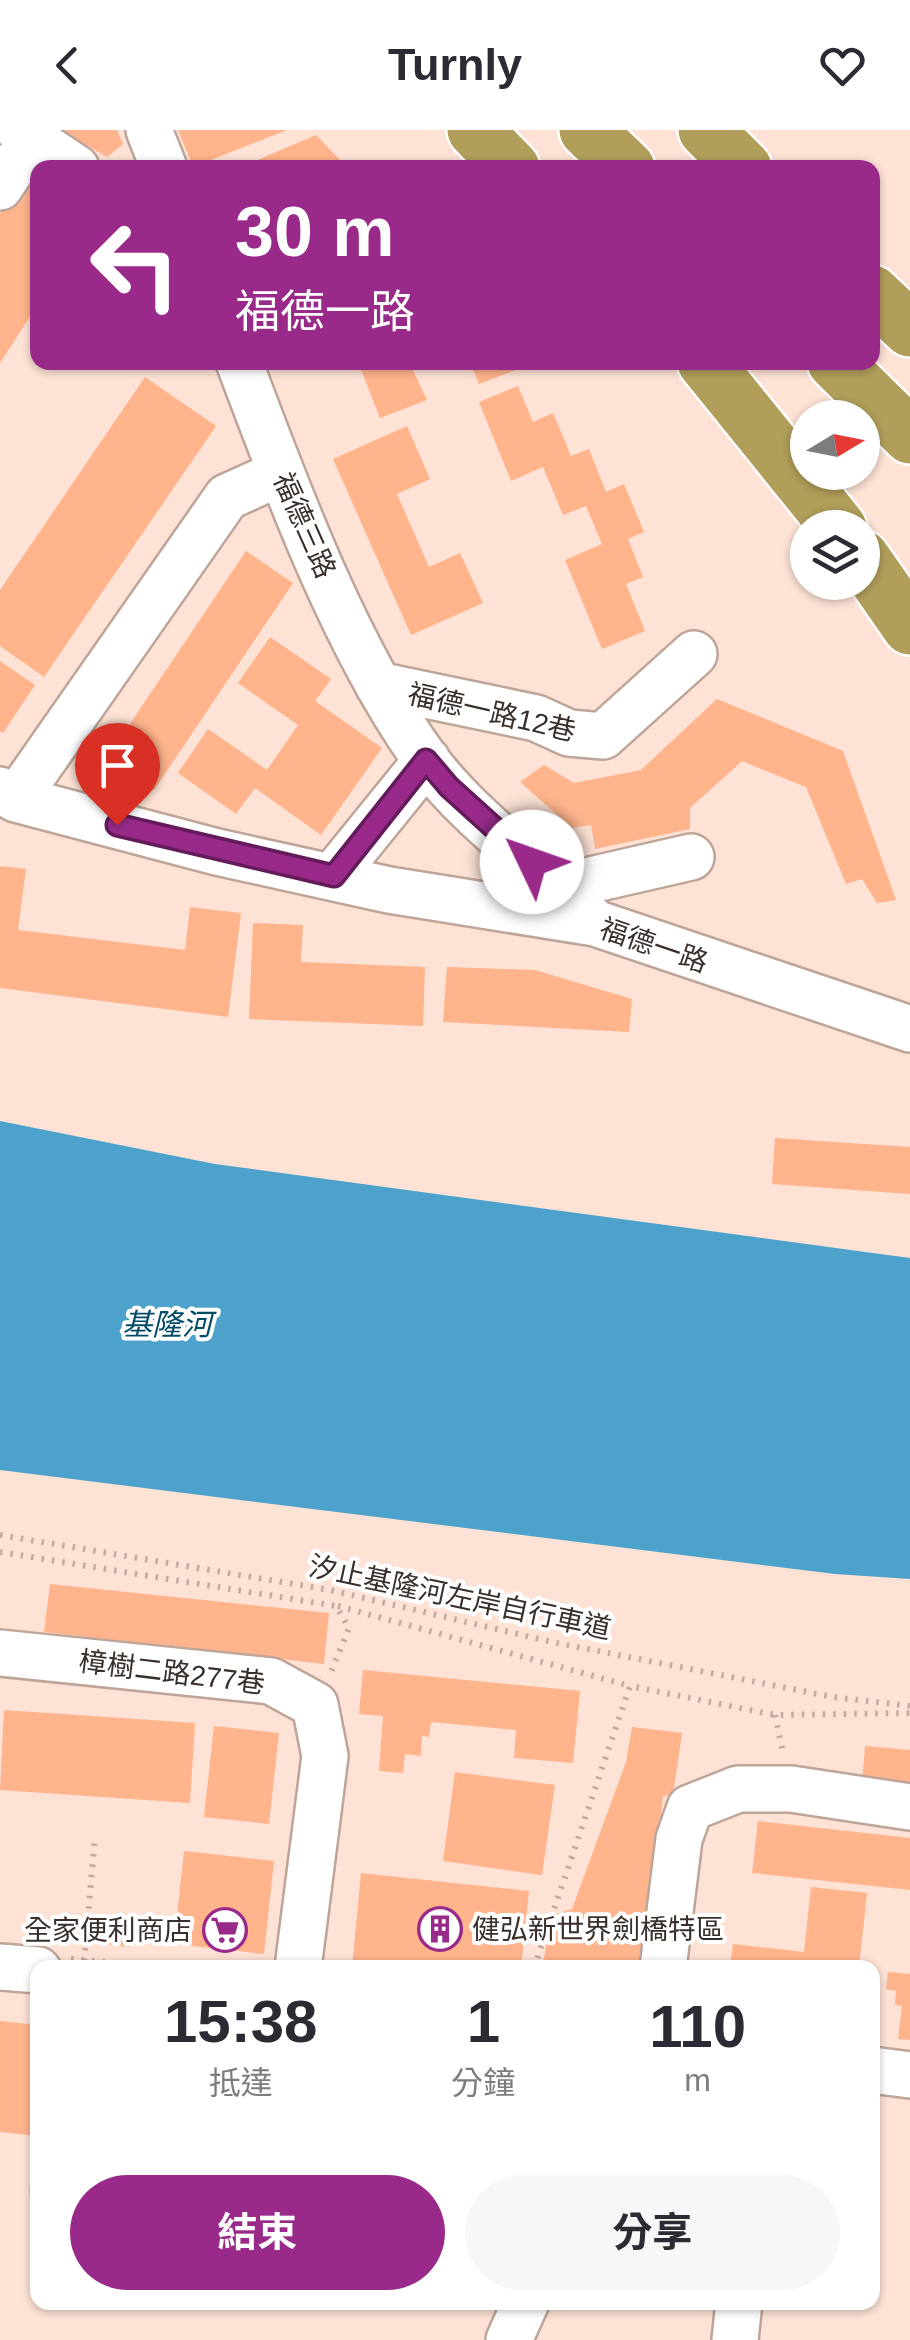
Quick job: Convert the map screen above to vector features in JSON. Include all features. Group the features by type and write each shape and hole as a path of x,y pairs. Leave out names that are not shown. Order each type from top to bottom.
{"highway":[{"path":"475,130 504,160"},
{"path":"587,130 619,160"},
{"path":"706,130 736,160"},
{"path":"880,300 910,329"},
{"path":"711,370 824,510"},
{"path":"843,370 910,436"},
{"path":"880,584 910,627"}],"street":[{"path":"149,130 161,160"},
{"path":"0,187 26,134 64,160"},
{"name":"福德三路","path":"242,370 280,473 378,685 426,760 449,787 560,887 595,924"},
{"name":"福德一路","path":"280,473 227,496 8,794 217,852 389,890 595,924 910,1029"},
{"name":"福德一路12巷","path":"378,685 536,718 569,733 604,736 694,654"},
{"path":"334,876 426,760"},
{"path":"560,887 691,858"},
{"name":"樟樹二路277巷","path":"0,1653 271,1681 315,1705 325,1756 299,1960"},
{"path":"664,1960 680,1839 690,1808 738,1789 791,1789 910,1806"},
{"path":"0,1967 30,1966"},
{"path":"880,2071 910,2075"},
{"path":"509,2340 522,2310"},
{"path":"736,2340 739,2310"}],"path":[{"name":"汐止基隆河左岸自行車道","path":"0,1536 330,1590 552,1642 910,1710"},
{"path":"0,1552 336,1606 630,1686 775,1715 910,1710"},
{"path":"318,1684 331,1672 349,1628 336,1606"},
{"path":"537,1960 630,1686"},
{"path":"84,1960 95,1837"}],"water":[{"name":"基隆河","path":"0,1121 215,1164 910,1258 910,1579 835,1574 0,1470"}],"building":[{"path":"60,130 117,130 123,144 107,157"},
{"path":"178,130 287,130 211,160 190,160"},
{"path":"316,135 340,160 258,160"},
{"path":"30,166 30,316 0,363 0,214"},
{"path":"361,370 413,370 427,400 380,418"},
{"path":"473,370 516,370 479,384"},
{"path":"145,377 216,426 44,677 0,646 0,590"},
{"path":"518,386 533,422 553,413 571,456 589,449 606,492 624,484 644,532 628,539 643,577 626,584 645,631 602,649 565,560 602,544 586,506 563,515 543,467 511,481 479,402"},
{"path":"407,426 430,479 397,494 429,567 460,553 483,603 411,635 333,459"},
{"path":"246,551 293,583 154,790 107,758"},
{"path":"270,637 331,679 315,701 382,748 321,835 255,788 236,814 178,773 208,729 267,770 298,725 238,683"},
{"path":"0,661 35,685 3,733 0,731"},
{"path":"717,699 843,751 896,900 877,903 862,879 846,884 806,787 742,761 690,808 690,829 595,849 591,825 572,828 520,782 544,765 574,783 641,770"},
{"path":"0,866 26,869 18,930 185,950 190,907 241,913 228,1017 0,988"},
{"path":"253,923 303,925 301,962 425,967 423,1026 249,1019"},
{"path":"447,967 535,970 632,999 629,1032 443,1022"},
{"path":"775,1138 910,1147 910,1194 772,1184"},
{"path":"50,1584 329,1613 324,1664 44,1632"},
{"path":"363,1670 580,1691 573,1763 514,1758 516,1730 431,1722 429,1737 422,1736 421,1756 405,1754 403,1773 379,1771 383,1716 359,1714"},
{"path":"4,1710 195,1723 190,1803 0,1790"},
{"path":"214,1726 279,1733 269,1824 204,1817"},
{"path":"632,1727 682,1733 673,1795 663,1796 647,1960 544,1960 552,1915 572,1909 626,1762"},
{"path":"865,1746 910,1750 910,1789 862,1784"},
{"path":"455,1772 555,1785 542,1875 443,1861"},
{"path":"758,1821 910,1838 910,1890 752,1873"},
{"path":"184,1851 274,1861 264,1954 174,1944"},
{"name":"健弘新世界劍橋特區","path":"361,1873 529,1891 522,1960 353,1960"},
{"path":"811,1887 867,1893 860,1960 731,1960 733,1944 804,1952"},
{"path":"107,1927 132,1930 130,1947 105,1944"},
{"path":"888,1972 910,1974 910,2040 898,2039 902,2006 895,2005 896,1991 886,1989"},
{"path":"0,2021 30,2024 30,2135 0,2132"}],"place":[{"name":"健弘新世界劍橋特區","path":"440,1929"},
{"name":"全家便利商店","path":"225,1930"}],"route":[{"path":"117,825 217,852 334,876 426,760 449,787 532,862"}]}
